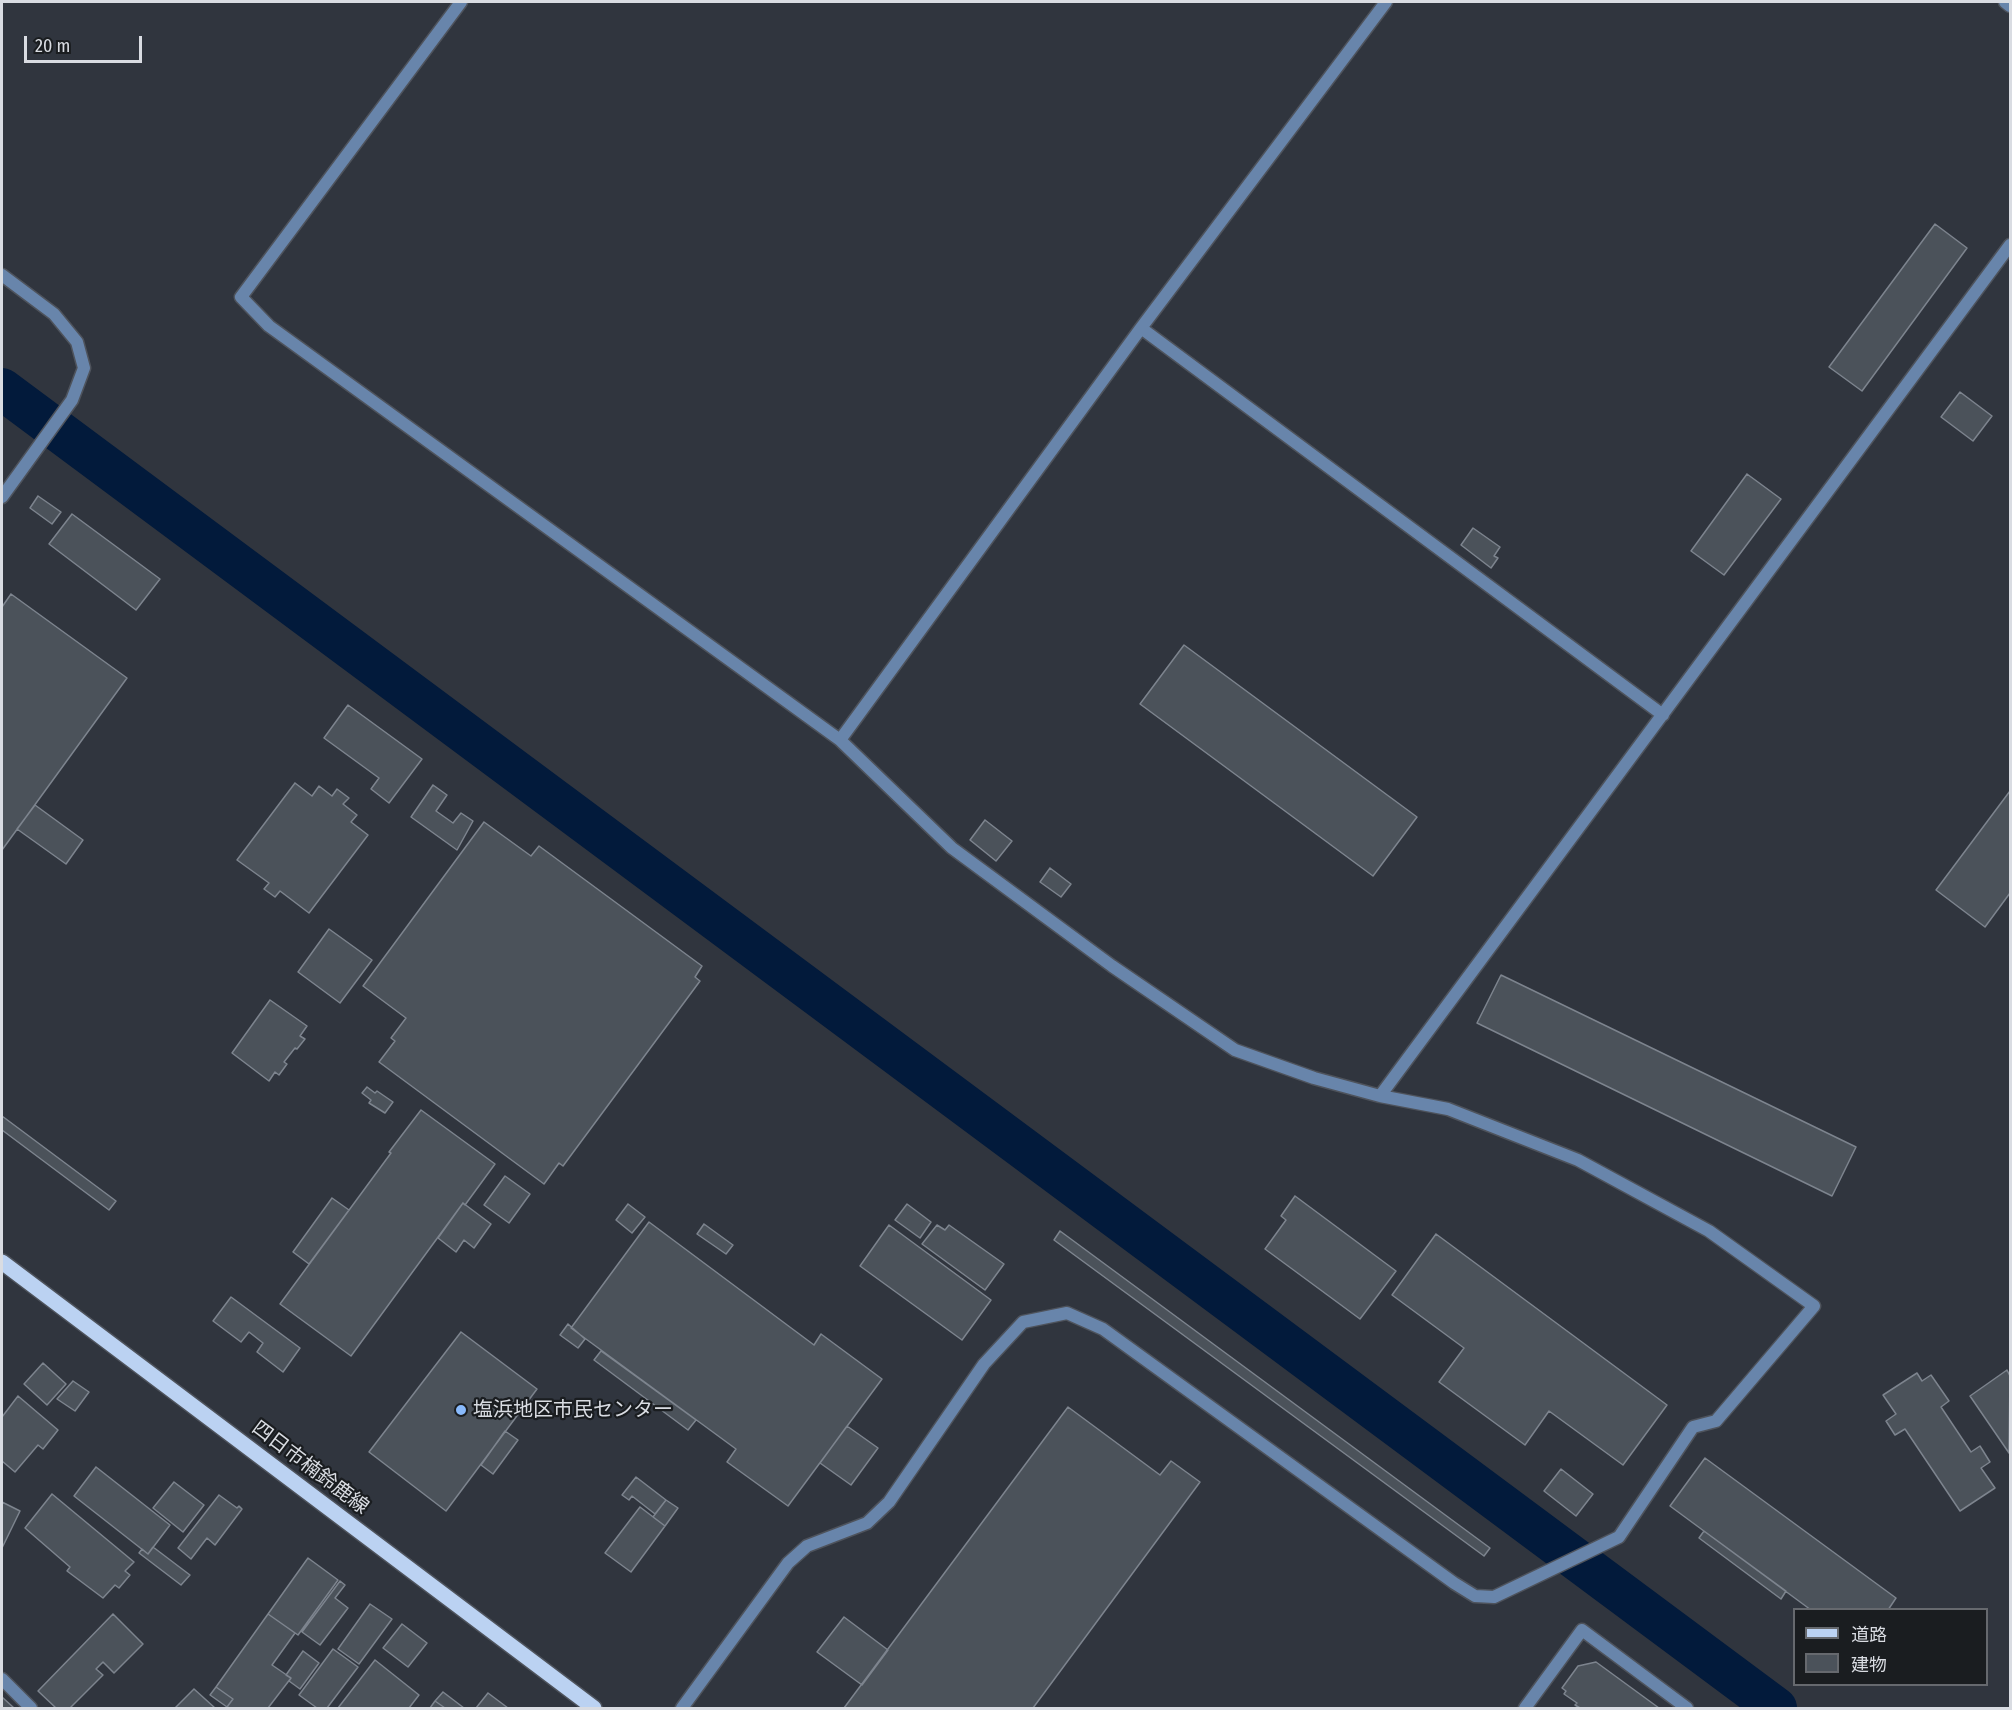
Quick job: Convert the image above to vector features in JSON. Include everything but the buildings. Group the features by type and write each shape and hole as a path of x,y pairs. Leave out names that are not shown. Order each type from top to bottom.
{"main road":[{"name":"四日市楠鈴鹿線","path":"2,1262 594,1708"}],"street":[{"path":"461,2 241,297 269,326 840,740 952,848 1112,966 1235,1050 1314,1078 1380,1096 1448,1109 1578,1160 1709,1231 1814,1306 1716,1421 1693,1427 1619,1537 1494,1597 1475,1596 1454,1583 1102,1329 1067,1313 1023,1322 984,1364 889,1502 867,1522 807,1546 789,1563 682,1708"},
{"path":"840,740 1141,328 1386,2"},
{"path":"2005,2 2010,6"},
{"path":"1380,1096 2010,244"},
{"path":"2,275 54,314 77,342 84,368 72,400 2,497"},
{"path":"1141,328 1663,715"},
{"path":"1525,1708 1582,1630 1687,1708"},
{"path":"2,1679 31,1708"}],"waterway":[{"path":"2,389 1776,1708"}],"place":[{"name":"塩浜地区市民センター","path":"461,1410"}]}
